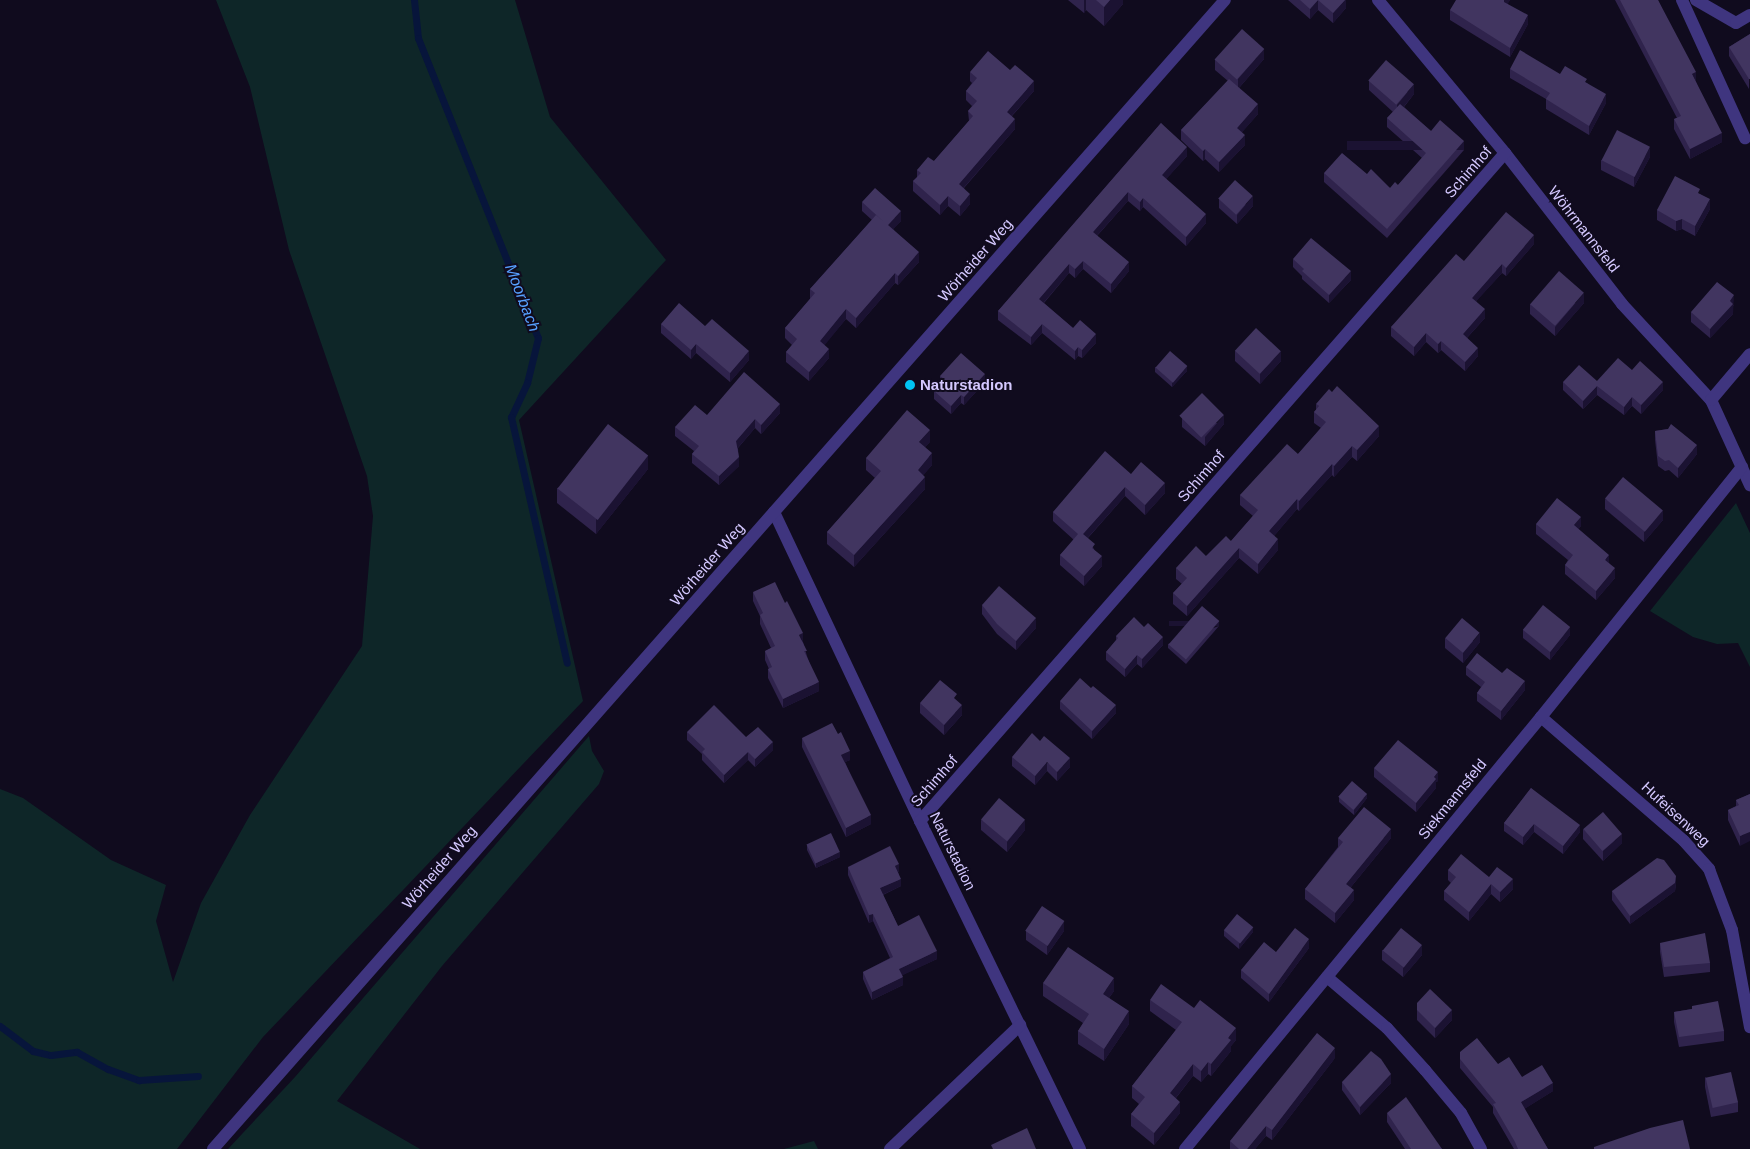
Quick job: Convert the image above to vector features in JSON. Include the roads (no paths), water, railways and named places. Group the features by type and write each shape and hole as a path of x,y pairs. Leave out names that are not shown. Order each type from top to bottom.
{"street":[{"name":"Wörheider Weg","path":"213,1149 1225,0"},
{"name":"Wöhrmannsfeld","path":"1378,0 1505,153 1622,304 1711,400 1750,485"},
{"path":"1682,0 1745,138"},
{"path":"1696,0 1736,24 1750,15"},
{"name":"Schimhof","path":"920,821 1505,153"},
{"path":"1711,400 1750,354"},
{"name":"Siekmannsfeld","path":"1185,1149 1541,717 1742,467"},
{"name":"Naturstadion","path":"774,512 920,821 1080,1149"},
{"name":"Hufeisenweg","path":"1541,717 1684,841 1709,868 1732,930 1750,1027"},
{"path":"1327,977 1387,1028 1425,1070 1461,1113 1481,1149"},
{"path":"890,1149 1020,1025"}],"waterway":[{"name":"Moorbach","path":"414,0 418,38 538,338 527,383 511,417 567,663"},
{"path":"0,1026 33,1051 51,1055 77,1052 108,1069 139,1080 198,1076"}],"place":[{"name":"Naturstadion","path":"910,385"}]}
